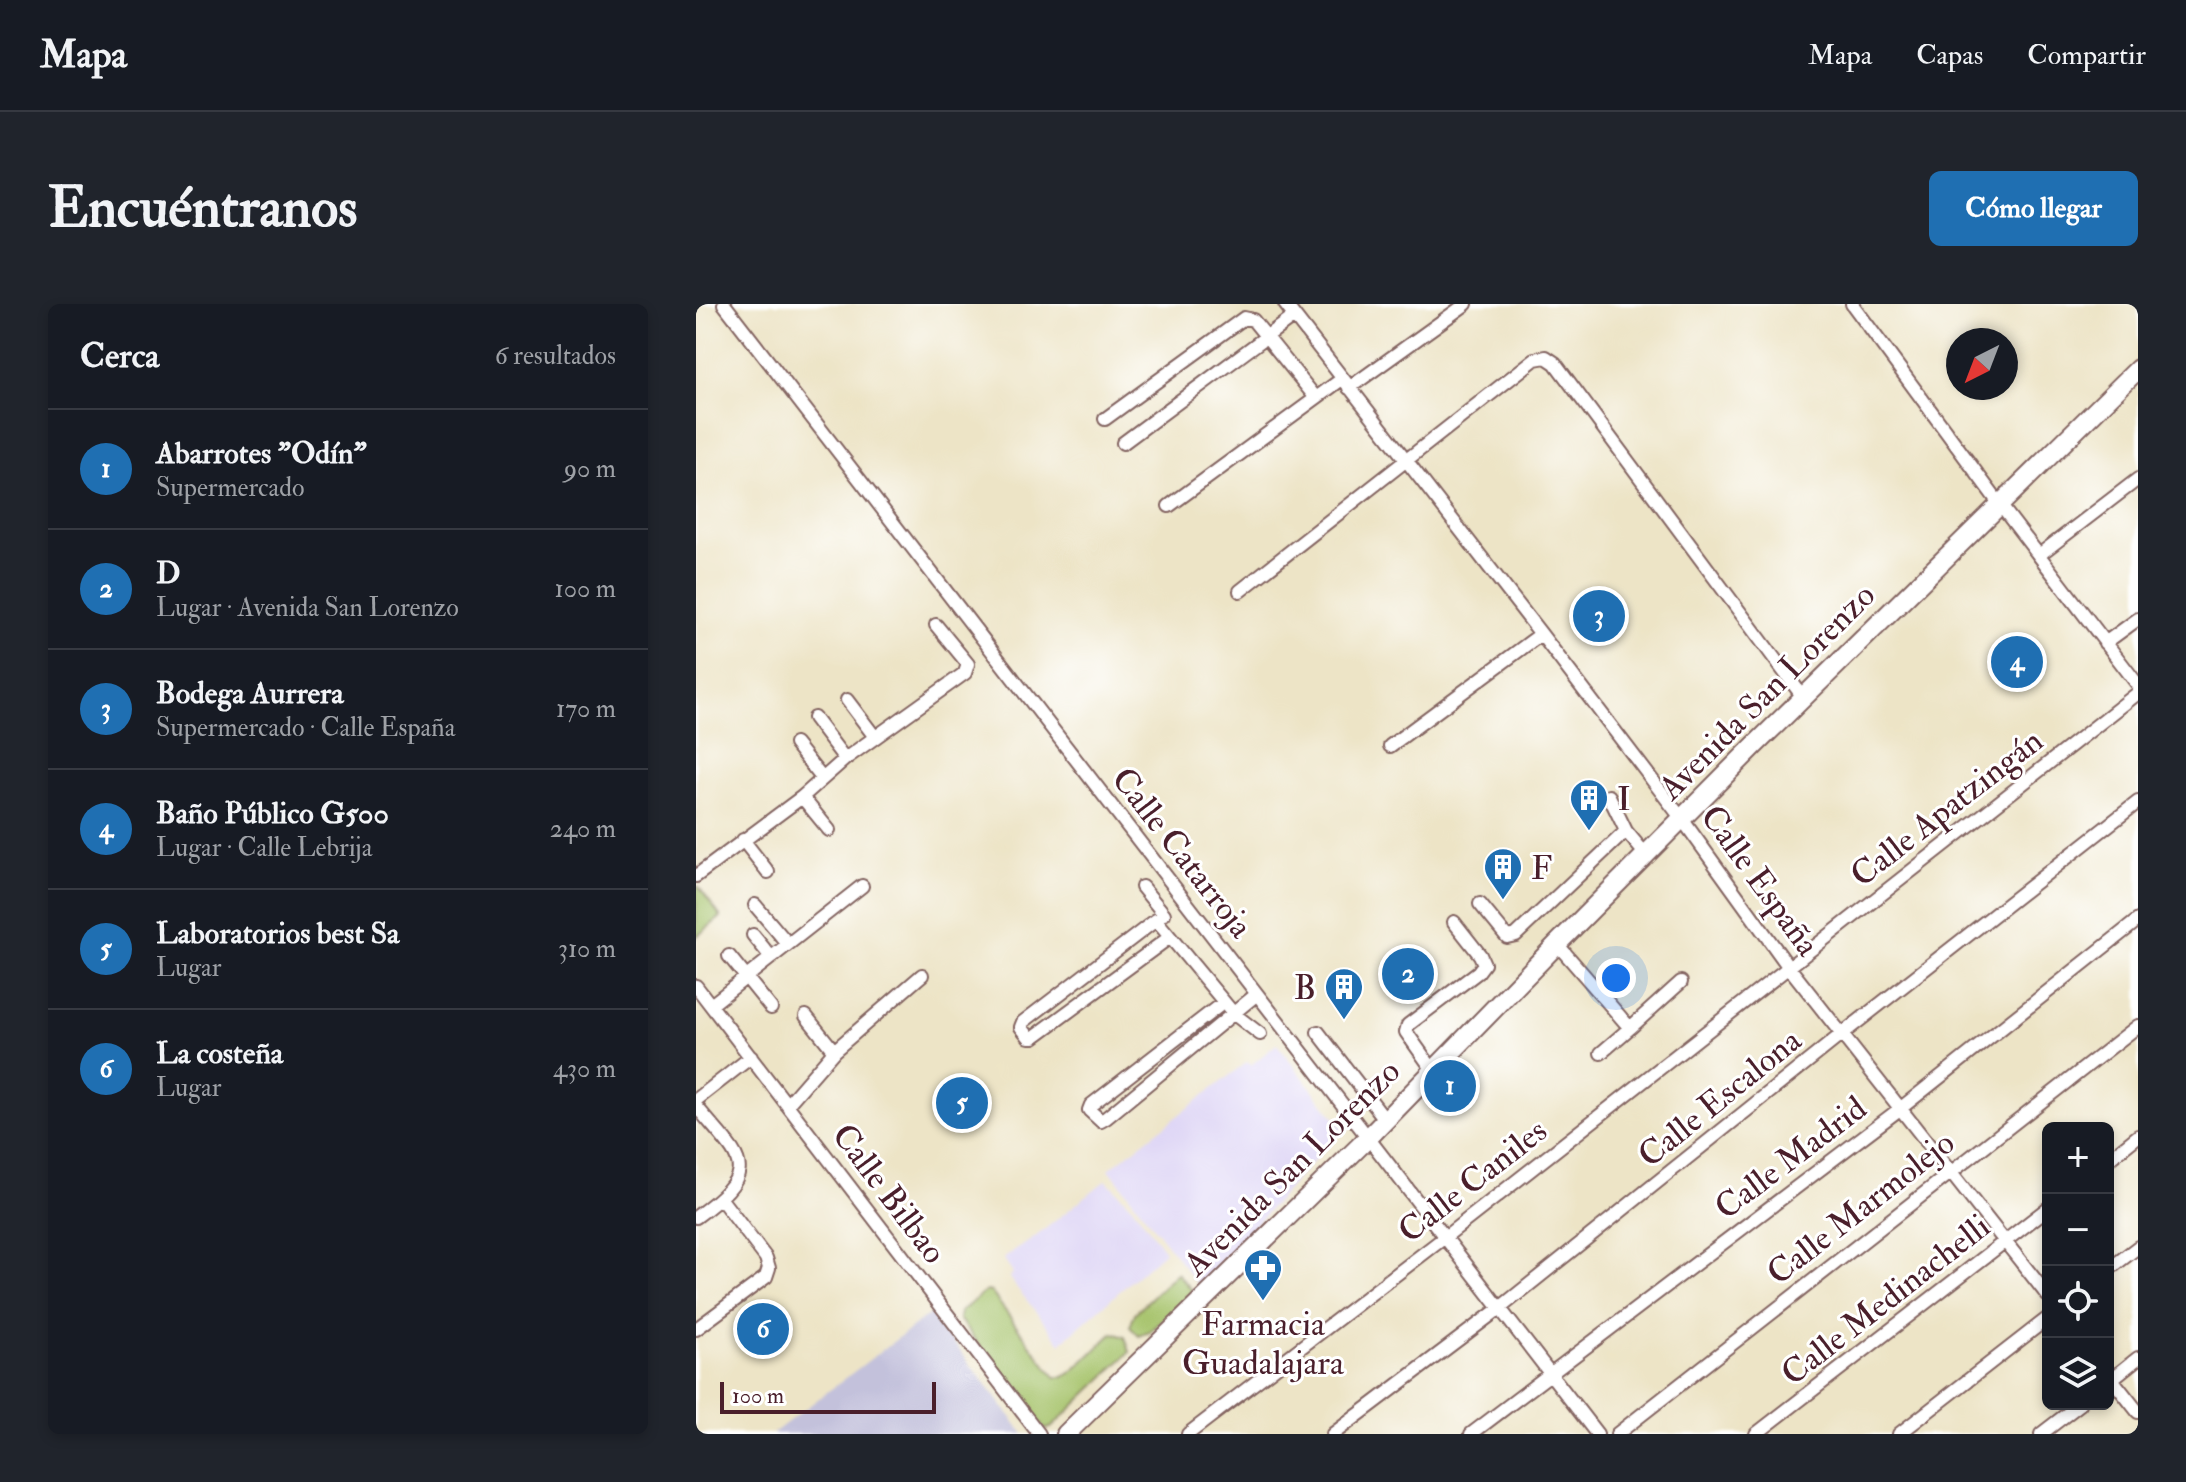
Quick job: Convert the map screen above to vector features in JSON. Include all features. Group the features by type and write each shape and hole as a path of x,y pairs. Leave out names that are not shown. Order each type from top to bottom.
{"main road":[{"name":"Avenida San Lorenzo","path":"1066,1434 1368,1138 1803,697 2138,369"}],"street":[{"name":"Calle Catarroja","path":"724,304 1597,1434"},
{"name":"Calle España","path":"1285,304 1682,819 1788,966 2042,1288"},
{"path":"1169,506 1316,398 1346,384 1466,304"},
{"path":"1852,304 2138,685"},
{"path":"1123,443 1294,316"},
{"path":"1105,419 1244,318 1253,320 1316,398"},
{"path":"1240,591 1535,359 1546,357 1555,363 1803,697"},
{"path":"2039,555 2138,479"},
{"path":"2105,643 2138,619"},
{"path":"697,873 802,797 845,759 968,668 936,625"},
{"path":"1390,746 1541,634"},
{"name":"Calle Apatzingán","path":"1788,966 2138,693"},
{"path":"847,700 875,737"},
{"path":"814,718 845,759"},
{"path":"795,744 822,778"},
{"path":"1609,796 1626,831 1646,855"},
{"path":"802,797 829,830"},
{"name":"Calle Escalona","path":"1333,1434 1500,1308 2138,802"},
{"path":"1480,904 1507,937 1516,935 1626,831"},
{"path":"743,840 768,872"},
{"path":"711,1005 862,886"},
{"path":"1142,887 1170,937 1234,1014 1260,1034"},
{"path":"1170,937 1034,1037 1029,1037 1021,1027 1023,1022 1184,900"},
{"path":"755,905 788,944"},
{"name":"Calle Madrid","path":"1471,1434 1901,1108 2138,920"},
{"path":"1433,1070 1406,1032 1408,1025 1478,972 1484,964 1454,922"},
{"path":"753,935 771,957"},
{"path":"1557,944 1630,1028"},
{"path":"729,956 771,1008"},
{"name":"Calle Caniles","path":"1188,1434 1445,1237 1788,966"},
{"path":"787,1105 834,1051 922,975"},
{"path":"1601,1053 1681,982"},
{"name":"Calle Bilbao","path":"696,986 1039,1434"},
{"path":"1224,1002 1091,1105 1089,1110 1101,1121 1257,994"},
{"path":"806,1016 834,1051"},
{"name":"Calle Marmolejo","path":"1617,1434 2138,1026"},
{"path":"1318,1032 1385,1119"},
{"path":"696,1217 721,1199 735,1183 740,1171 739,1159 696,1103 751,1057"},
{"path":"2114,1155 2138,1136"},
{"path":"696,1329 766,1277 769,1268 766,1258 721,1199"},
{"name":"Calle Medinachelli","path":"1756,1434 2042,1213"},
{"path":"2113,1266 2138,1247"},
{"path":"1899,1434 2042,1323"},
{"path":"2114,1375 2138,1358"},
{"path":"2114,1385 2138,1412"},
{"path":"2041,1434 2072,1410"}],"shaded area":[{"path":"1277,1044 1343,1129 1199,1286 1109,1169 1247,1062 1251,1065"},
{"path":"1106,1180 1136,1211 1165,1251 1061,1343 1009,1278 1013,1273 1003,1259"},
{"path":"931,1313 1024,1434 772,1434"}],"green space":[{"path":"696,887 721,917 696,937"},
{"path":"1177,1273 1193,1291 1150,1332 1139,1336 1130,1327 1135,1313"},
{"path":"986,1291 991,1292 1055,1377 1071,1373 1113,1333 1125,1337 1130,1352 1051,1428 1045,1429 959,1319 960,1312"}],"place":[{"name":"Bodega Aurrera","path":"1599,616"},
{"name":"Baño Público G500","path":"2017,662"},
{"name":"I","path":"1589,832"},
{"name":"F","path":"1503,901"},
{"name":"D","path":"1408,974"},
{"name":"B","path":"1344,1021"},
{"name":"Abarrotes \"Odín\"","path":"1450,1086"},
{"name":"Laboratorios best Sa","path":"962,1103"},
{"name":"Farmacia Guadalajara","path":"1263,1302"},
{"name":"La costeña","path":"763,1329"}]}
